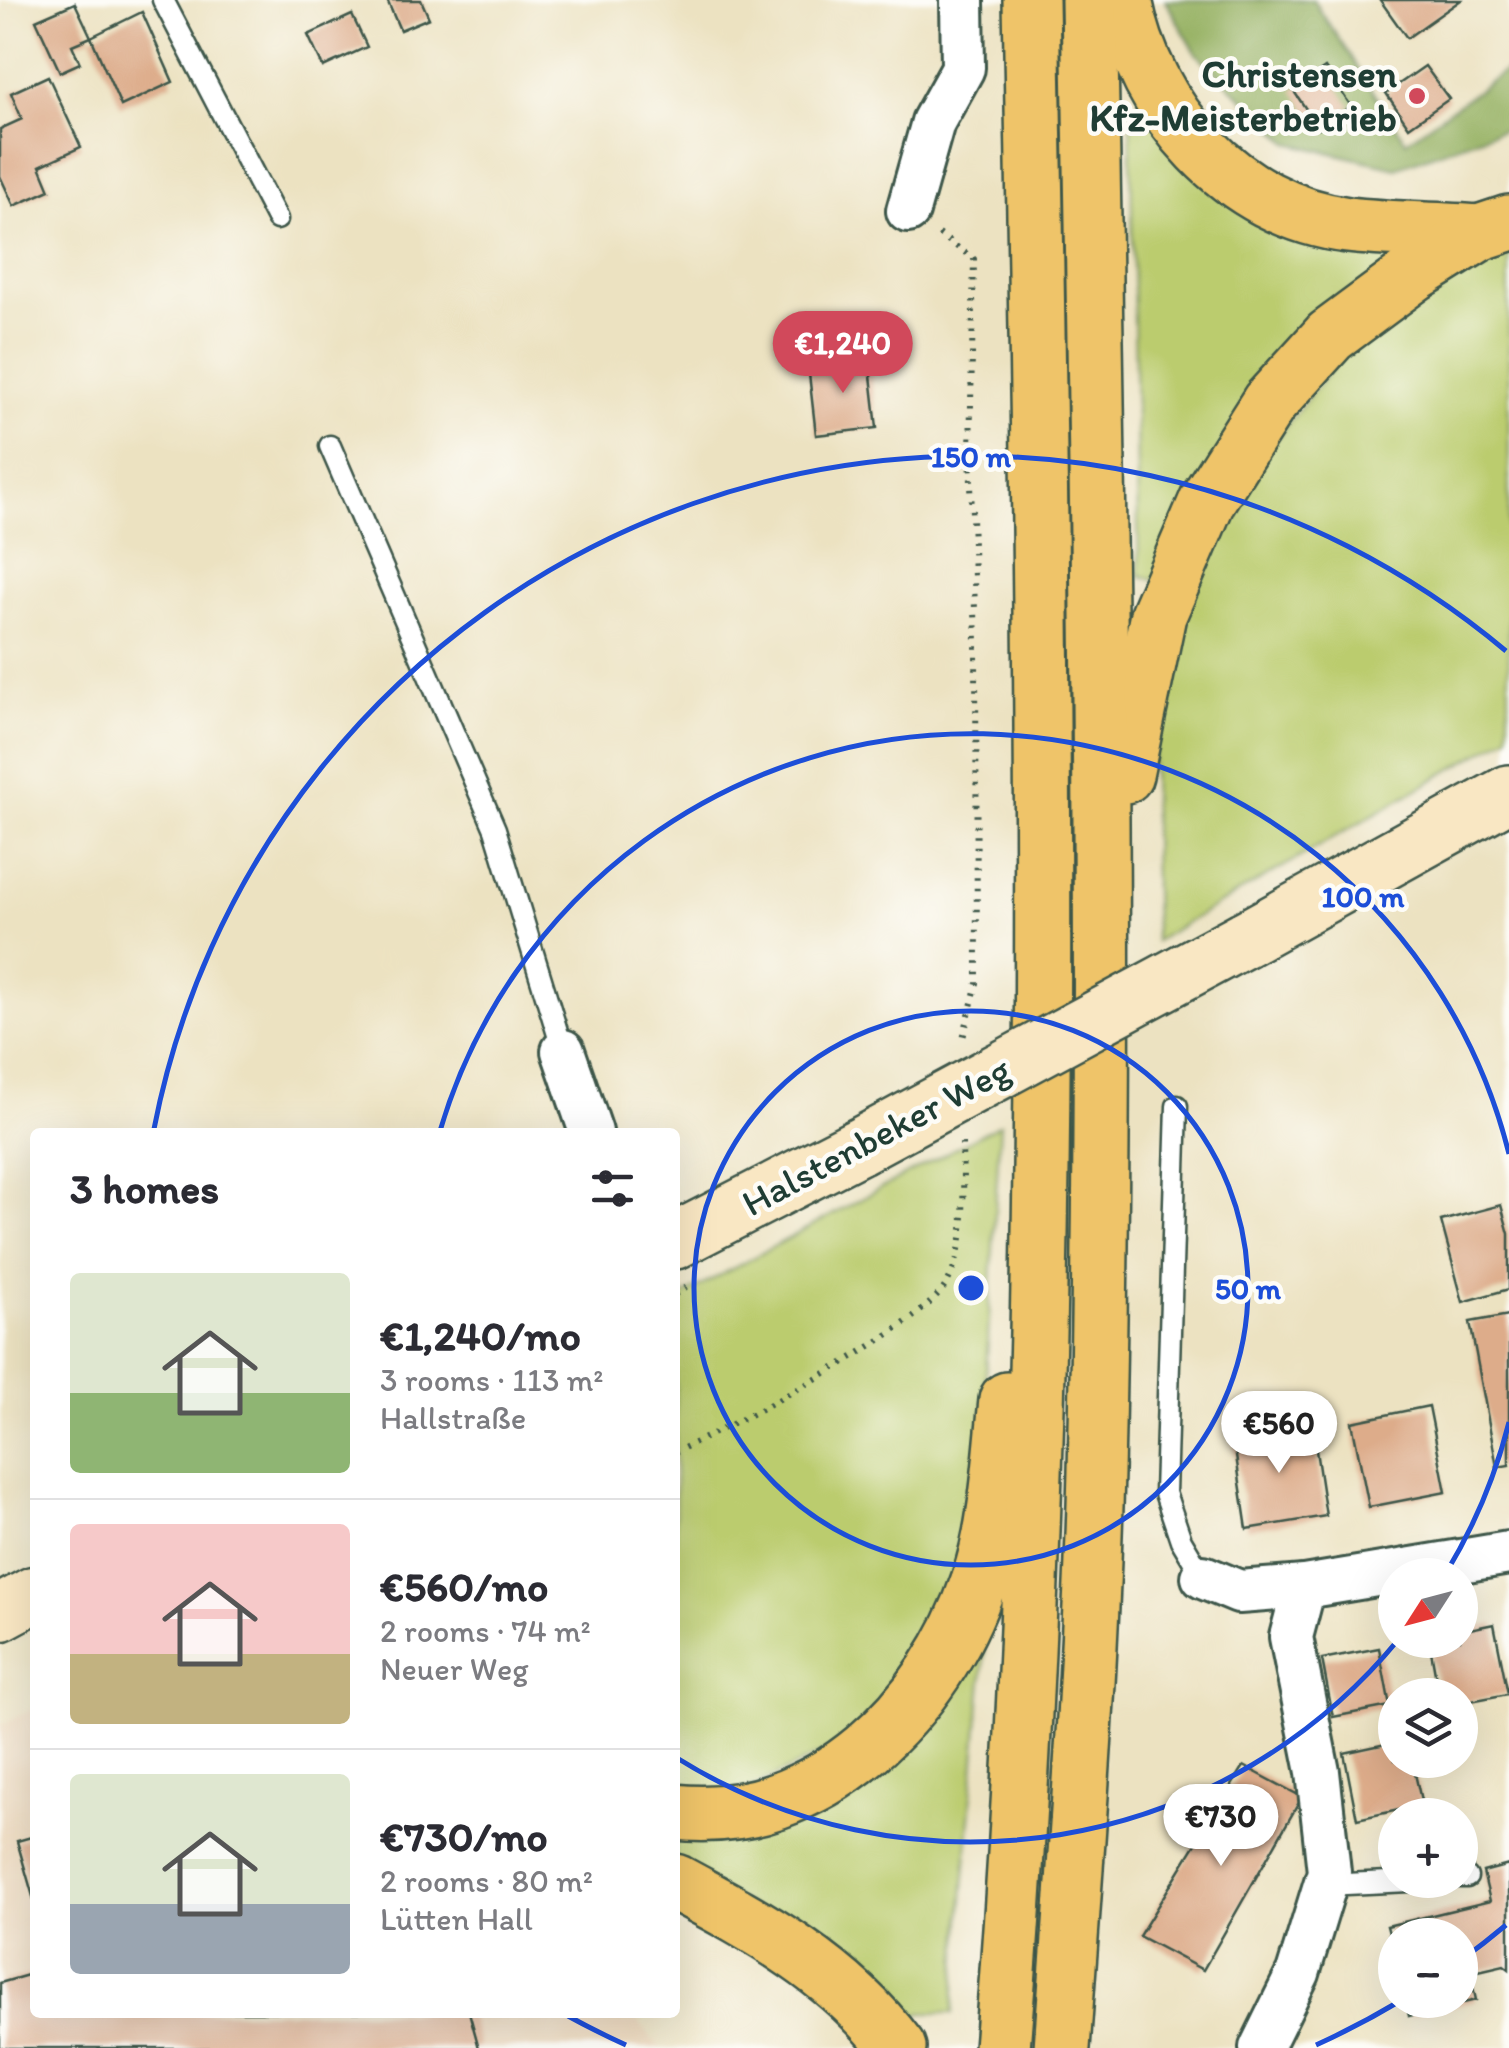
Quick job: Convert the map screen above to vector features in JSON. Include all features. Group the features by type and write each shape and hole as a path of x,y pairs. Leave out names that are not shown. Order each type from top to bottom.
{"highway":[{"path":"1002,2048 1022,1810 1044,1180 1043,614 1031,0"},
{"path":"1062,2048 1096,1475 1104,878 1089,0"},
{"path":"1124,0 1142,66 1160,100 1182,131 1226,172 1282,206 1346,224 1494,228"},
{"path":"1104,878 1158,615 1208,500 1268,403 1330,336 1415,272 1494,228"},
{"path":"680,1812 735,1808 819,1782 898,1723 944,1662 980,1579 999,1475 1010,1364 1044,1180"},
{"path":"680,1885 791,1947 832,1976 874,2016 898,2048"}],"main road":[{"name":"Halstenbeker Weg","path":"680,1238 1078,1030 1509,793"},
{"path":"0,1614 30,1597"}],"street":[{"path":"908,211 932,122 963,68 962,0"},
{"path":"563,1051 590,1128"},
{"path":"1204,1576 1239,1592 1304,1586 1509,1552"},
{"path":"1261,2048 1298,1973 1329,1872 1318,1772 1292,1637 1304,1586"}],"lane":[{"path":"163,0 277,220"},
{"path":"330,446 495,829 563,1051"},
{"path":"1177,1106 1165,1493 1181,1540 1204,1576"},
{"path":"1325,1885 1378,1882"}],"path":[{"path":"908,211 974,259 970,452 976,642 977,983 962,1034 962,1052"},
{"path":"680,1449 763,1407 913,1320 946,1285 961,1244 962,1128"}],"shaded area":[{"path":"30,1710 30,2018 636,2018 660,2048 0,2048 0,1725"}],"green space":[{"path":"1165,0 1313,0 1406,141 1509,68 1509,127 1396,168 1289,143 1196,53"},
{"path":"1143,108 1408,248 1154,580 1139,575 1130,110"},
{"path":"1509,250 1509,736 1155,941 1152,768 1163,678 1222,506 1344,353 1474,266"},
{"path":"1000,1124 984,1408 970,1516 940,1619 852,1738 748,1790 680,1792 680,1297"},
{"path":"988,1611 953,2013 921,2013 908,2021 873,1978 844,1958 680,1867 680,1827 779,1819"}],"building":[{"path":"387,0 421,0 429,18 400,30"},
{"path":"1380,0 1461,0 1407,38"},
{"path":"75,3 91,37 72,45 80,63 60,72 36,20"},
{"path":"142,12 173,82 121,106 91,37"},
{"path":"352,15 367,47 323,67 308,35"},
{"name":"Christensen Kfz-Meisterbetrieb","path":"1425,66 1449,99 1409,127 1386,93"},
{"path":"1325,68 1351,106 1319,128 1293,90"},
{"path":"48,76 81,147 40,166 50,190 14,206 0,176 0,129 22,119 11,93"},
{"path":"869,358 877,428 816,435 808,365"},
{"path":"1501,1205 1509,1234 1509,1289 1463,1302 1441,1221"},
{"path":"1509,1315 1509,1465 1497,1467 1470,1322"},
{"path":"1429,1406 1446,1492 1369,1507 1352,1422"},
{"path":"1312,1424 1326,1516 1247,1529 1233,1436"},
{"path":"1494,1624 1508,1694 1478,1700 1478,1678 1436,1678 1432,1658 1478,1658 1478,1627"},
{"path":"1378,1648 1385,1678 1378,1678 1378,1708 1333,1717 1322,1659"},
{"path":"1378,1746 1378,1778 1416,1778 1420,1798 1378,1798 1378,1814 1357,1819 1344,1753"},
{"path":"1244,1766 1302,1797 1203,1970 1139,1936"},
{"path":"30,1837 30,1886 17,1841"},
{"path":"1509,1865 1509,1969 1504,1965 1478,1971 1478,1918 1420,1918 1490,1901 1483,1872"},
{"path":"30,1974 30,2018 471,2018 479,2048 0,2048 0,1983"}],"place":[{"name":"Christensen Kfz-Meisterbetrieb","path":"1417,96"}]}
